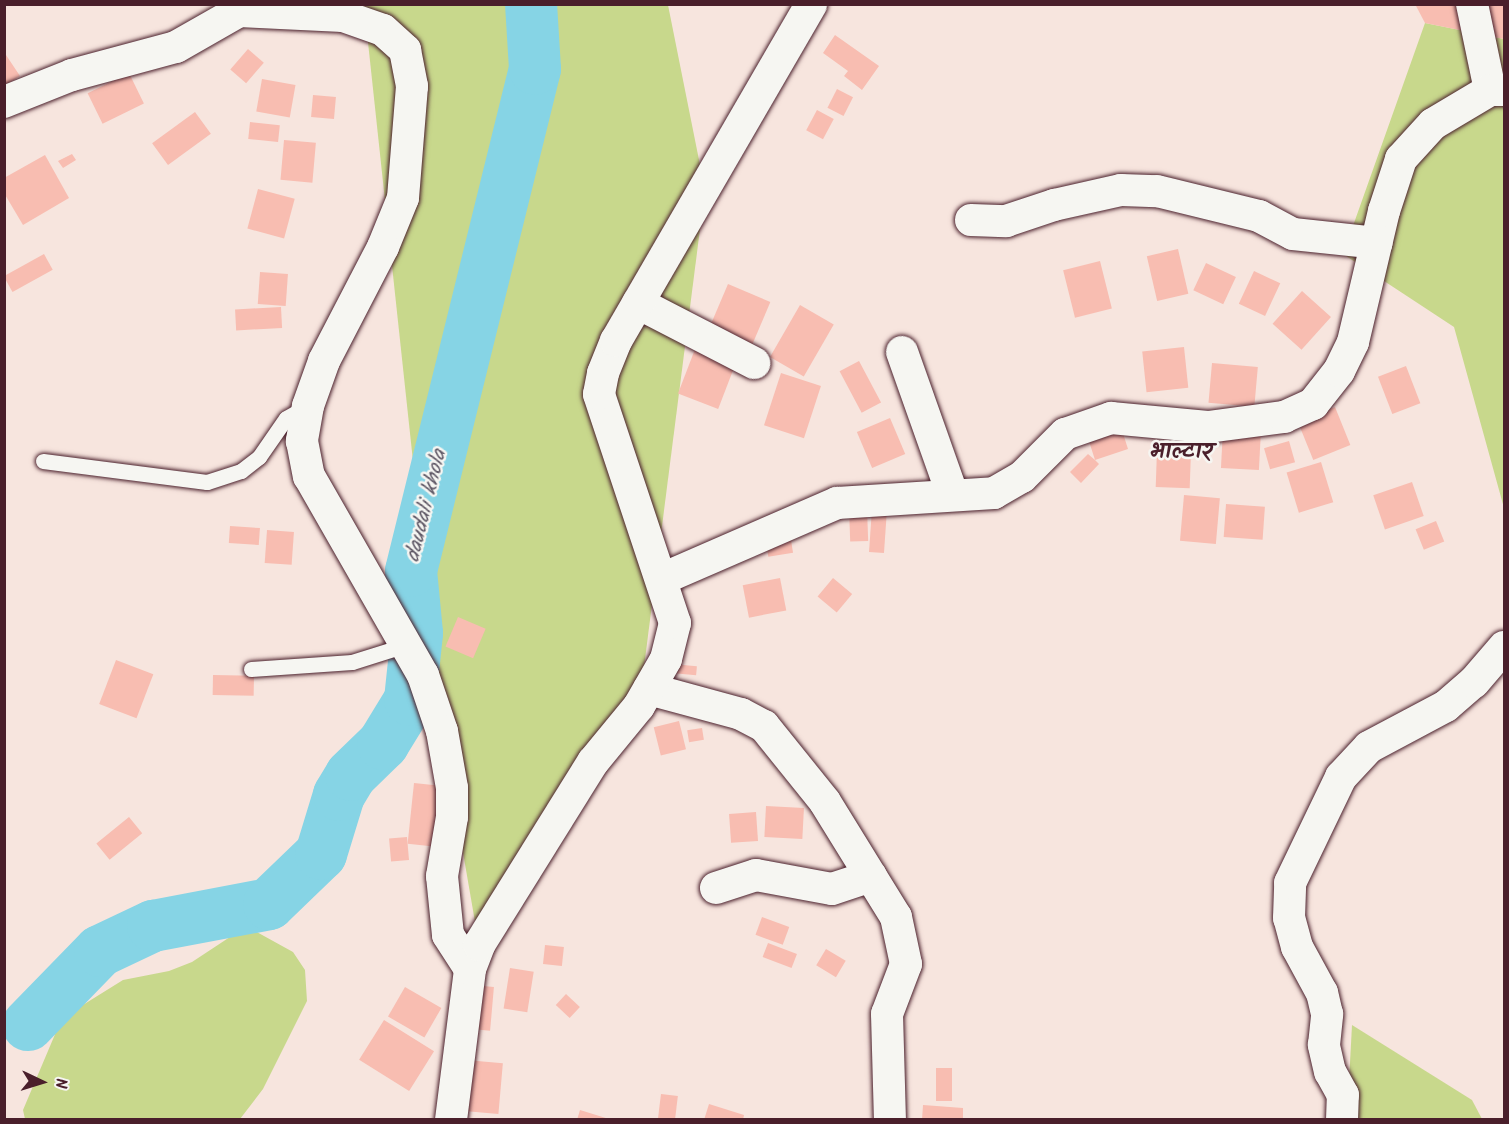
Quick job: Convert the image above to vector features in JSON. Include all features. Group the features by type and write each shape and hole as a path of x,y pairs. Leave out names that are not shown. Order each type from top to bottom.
{"street":[{"path":"451,1119 470,969 479,945 593,762 649,688 666,659 675,623 599,394 616,341 811,4"},
{"path":"662,579 837,503 952,493 994,493 1022,477 1065,434 1112,418 1208,426 1284,417 1313,404 1339,371 1353,342 1377,243 1401,159 1434,124 1497,90 1472,4"},
{"path":"4,102 72,75 176,47 238,8 342,16 383,30 405,50 412,86 403,198 383,247 324,361 308,406 303,441 309,476 413,659 442,730 452,788 452,817 442,876 448,935 470,969"},
{"path":"971,220 1006,221 1054,205 1121,190 1157,191 1259,216 1293,234 1377,243"},
{"path":"638,303 754,363"},
{"path":"902,352 952,493"},
{"path":"1342,1119 1343,1095 1330,1072 1324,1045 1327,1014 1322,993 1297,946 1289,918 1290,883 1341,777 1369,747 1446,706 1474,682 1504,646"},
{"path":"649,688 741,714 764,726 825,802 896,917 906,964 887,1014 890,1119"},
{"path":"716,888 756,875 832,889 871,876"}],"lane":[{"path":"43,461 207,482 241,471 259,457 286,418 308,406"},
{"path":"251,669 413,659"}],"green space":[{"path":"364,5 668,5 705,190 639,706 479,945 442,731"},
{"path":"1425,23 1504,39 1504,508 1454,327 1343,254"},
{"path":"253,930 293,952 305,970 307,1001 263,1089 240,1119 25,1119 23,1110 56,1032 78,1008 123,980 169,971 192,962 233,935"},
{"path":"1352,1025 1472,1100 1482,1119 1347,1120"}],"building":[{"path":"1415,4 1504,4 1504,39 1425,23"},
{"path":"835,35 879,66 862,90 844,76 848,71 823,53"},
{"path":"248,49 264,63 246,83 230,69"},
{"path":"4,52 20,76 4,86"},
{"path":"129,73 144,104 103,124 88,93"},
{"path":"262,79 295,85 290,117 256,111"},
{"path":"837,89 853,97 844,116 827,108"},
{"path":"313,95 336,97 334,119 311,117"},
{"path":"817,110 834,119 823,139 806,130"},
{"path":"195,112 211,134 168,165 152,143"},
{"path":"250,122 280,125 278,142 248,139"},
{"path":"284,140 316,143 312,183 281,180"},
{"path":"72,154 76,160 63,168 58,161"},
{"path":"45,155 69,198 23,225 4,193 4,178"},
{"path":"258,189 295,199 284,238 247,229"},
{"path":"1178,249 1188,294 1157,301 1147,256"},
{"path":"44,254 53,270 12,292 4,276"},
{"path":"1100,261 1112,309 1075,318 1063,270"},
{"path":"1206,263 1236,277 1223,304 1193,290"},
{"path":"1254,271 1280,283 1265,316 1239,304"},
{"path":"260,272 288,274 286,306 258,304"},
{"path":"728,284 770,302 751,347 709,329"},
{"path":"1302,291 1331,317 1302,350 1273,324"},
{"path":"800,305 834,325 804,376 770,357"},
{"path":"281,307 282,328 236,330 235,309"},
{"path":"697,344 737,359 718,409 678,393"},
{"path":"1184,347 1188,388 1147,392 1142,351"},
{"path":"859,361 881,402 862,413 840,371"},
{"path":"1212,363 1258,367 1254,407 1209,403"},
{"path":"1406,366 1420,403 1392,414 1378,377"},
{"path":"781,373 821,386 804,438 764,425"},
{"path":"1335,407 1350,445 1313,460 1298,422"},
{"path":"890,418 905,454 872,468 857,432"},
{"path":"1121,427 1128,449 1095,460 1088,438"},
{"path":"1223,429 1261,431 1259,470 1221,468"},
{"path":"1289,441 1295,462 1270,469 1264,448"},
{"path":"1157,450 1191,451 1190,488 1156,487"},
{"path":"1088,454 1099,464 1081,483 1070,472"},
{"path":"1321,462 1333,502 1299,513 1287,473"},
{"path":"1412,482 1424,516 1385,529 1373,495"},
{"path":"1184,495 1220,498 1216,544 1180,541"},
{"path":"1226,504 1265,507 1263,540 1224,537"},
{"path":"867,507 868,541 850,542 849,508"},
{"path":"872,509 887,510 884,553 869,552"},
{"path":"1436,521 1444,541 1424,550 1416,529"},
{"path":"230,526 260,528 259,545 229,543"},
{"path":"267,530 294,532 292,565 265,563"},
{"path":"791,540 793,553 768,557 766,544"},
{"path":"780,578 786,610 749,618 743,585"},
{"path":"833,578 852,594 837,612 818,596"},
{"path":"458,617 486,629 473,658 445,646"},
{"path":"116,660 153,674 136,718 99,704"},
{"path":"672,664 697,666 696,675 671,673"},
{"path":"213,675 254,676 254,696 213,695"},
{"path":"679,721 686,749 661,755 654,727"},
{"path":"702,728 704,740 689,742 687,730"},
{"path":"414,783 445,786 438,847 408,844"},
{"path":"766,806 804,808 802,839 764,837"},
{"path":"756,812 758,841 731,843 729,814"},
{"path":"129,817 142,833 110,860 96,843"},
{"path":"407,837 409,860 391,861 389,839"},
{"path":"762,917 789,927 783,945 756,935"},
{"path":"768,943 797,954 792,968 763,957"},
{"path":"545,945 564,947 562,966 543,964"},
{"path":"826,949 846,961 836,977 816,965"},
{"path":"510,968 534,972 527,1012 504,1008"},
{"path":"472,985 494,987 490,1031 468,1029"},
{"path":"405,987 441,1008 424,1037 388,1016"},
{"path":"566,994 580,1007 570,1018 556,1005"},
{"path":"384,1020 434,1051 409,1091 359,1060"},
{"path":"466,1060 503,1063 498,1114 462,1111"},
{"path":"936,1068 952,1068 952,1101 936,1101"},
{"path":"661,1094 678,1096 675,1120 658,1120"},
{"path":"709,1104 744,1115 743,1120 704,1120"},
{"path":"923,1105 963,1108 963,1120 922,1120"},
{"path":"580,1110 609,1119 609,1120 577,1120"}],"waterway":[{"name":"daudali khola","path":"28,1025 100,951 153,926 269,904 321,854 339,795 351,775 383,744 410,700 417,633 411,571 535,69 531,4"}],"district":[{"name":"भाल्टार","path":"1181,453"}]}
